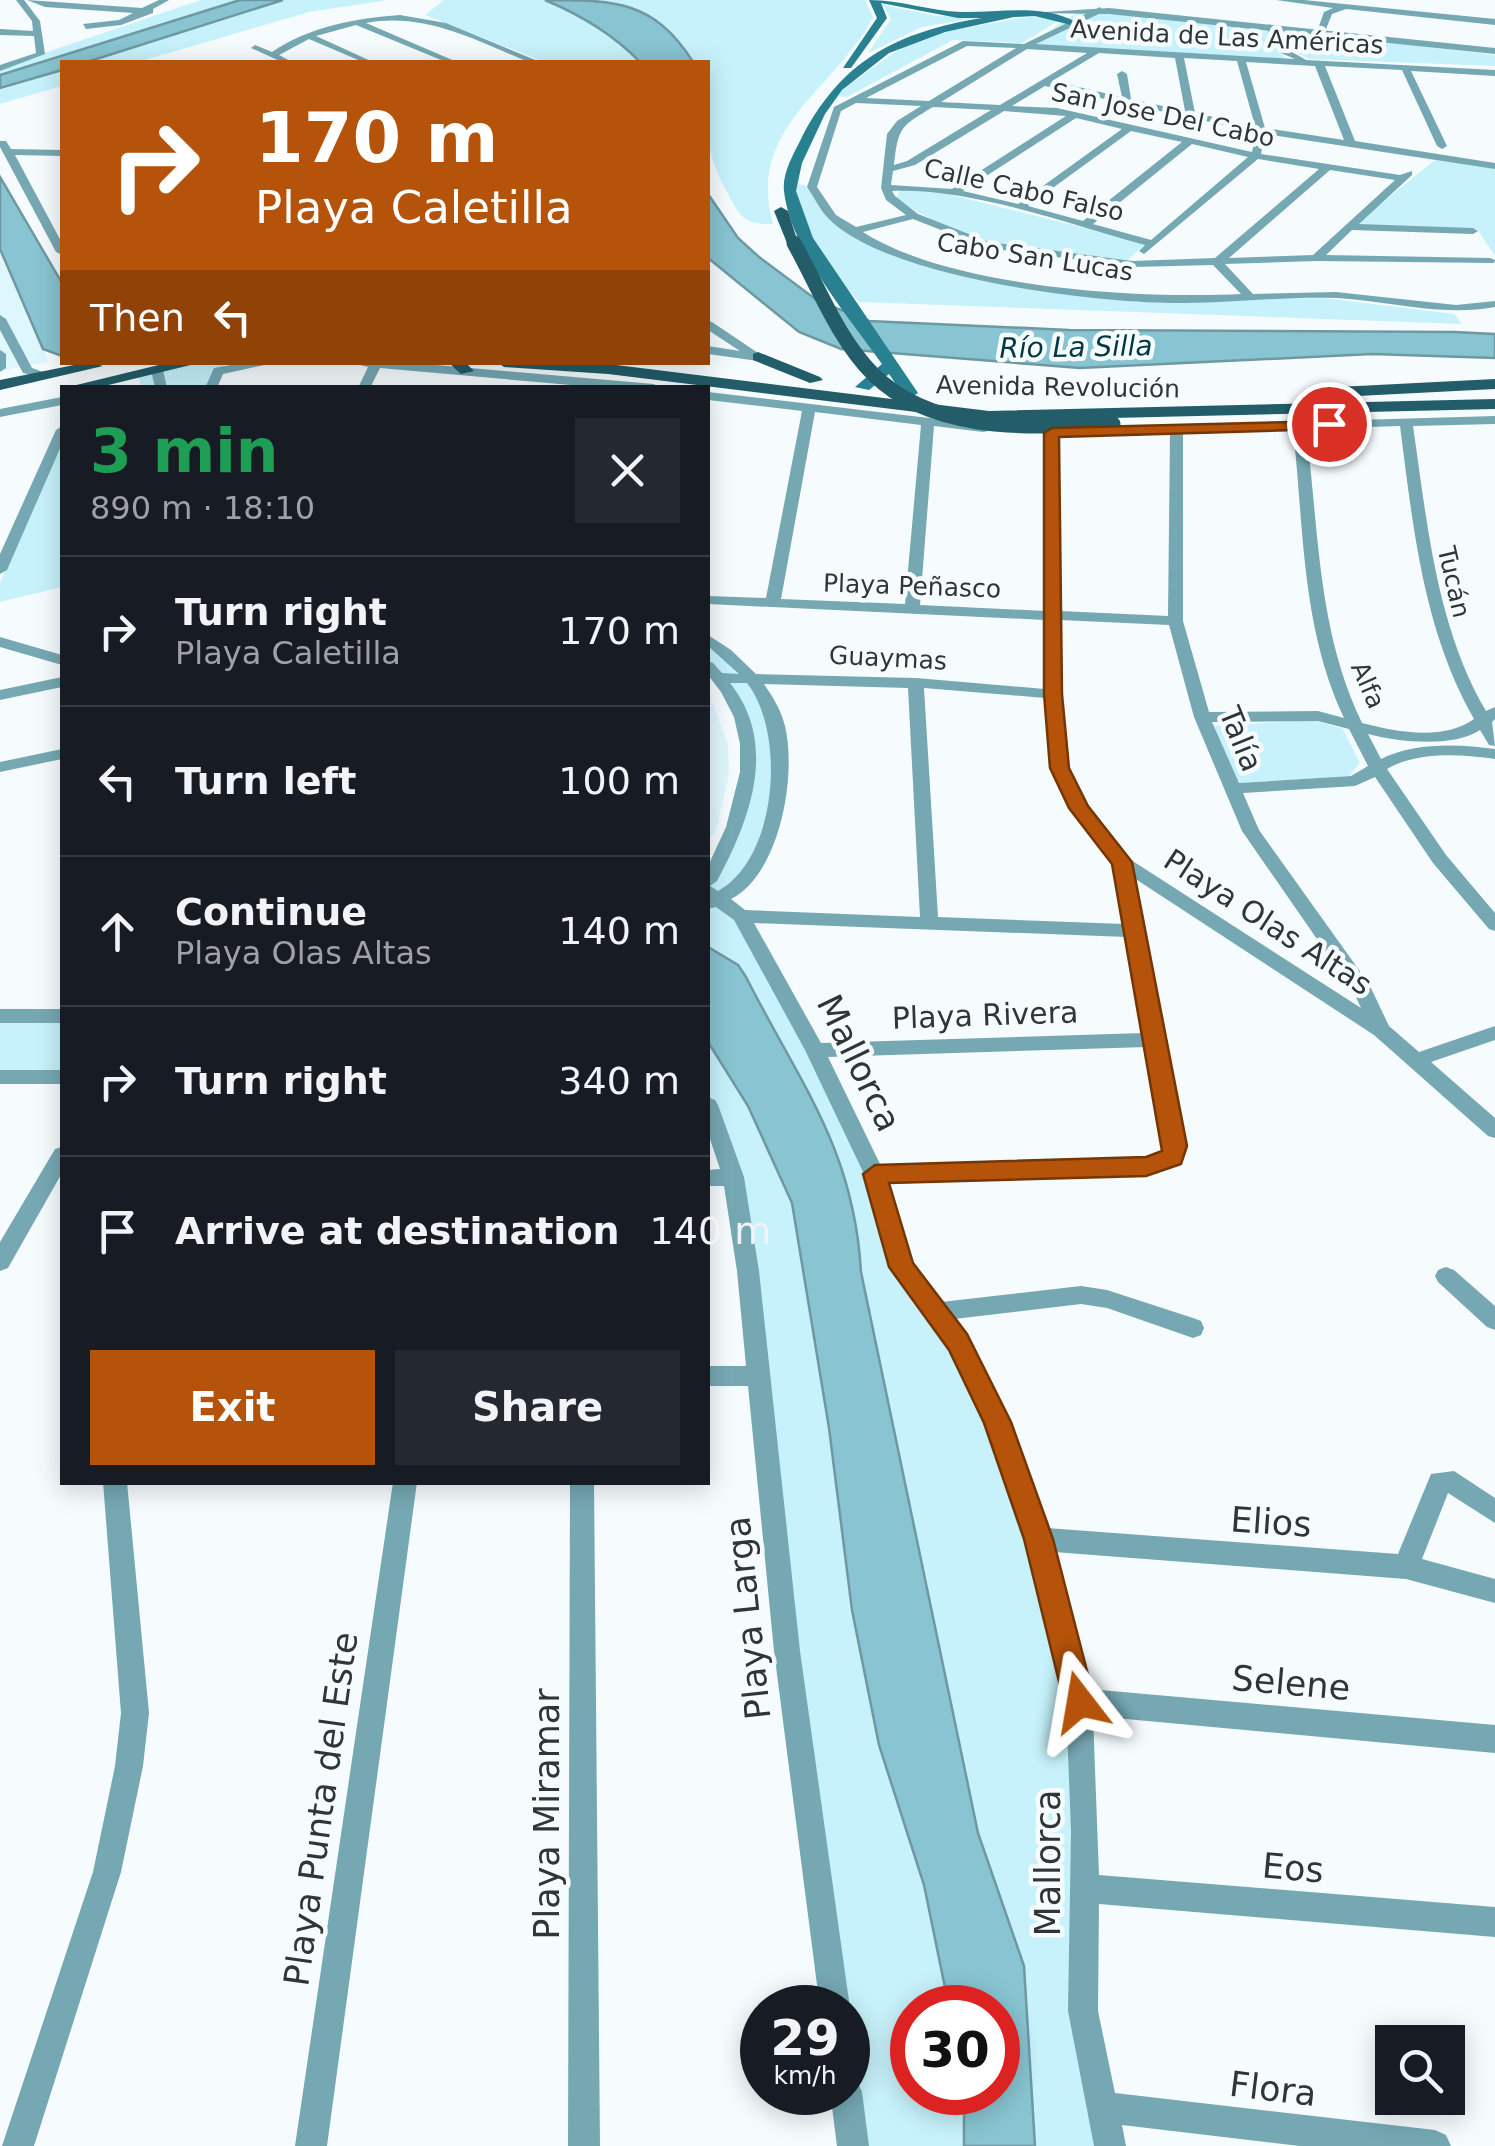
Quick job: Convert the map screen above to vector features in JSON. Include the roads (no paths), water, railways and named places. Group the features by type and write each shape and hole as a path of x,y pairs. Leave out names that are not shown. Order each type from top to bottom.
{"main road":[{"path":"877,0 927,12 1073,15"},
{"path":"877,0 882,14 874,34 811,103 787,147 776,188 780,212 799,238 868,368 894,390 947,413 993,424 1495,417"},
{"path":"1036,13 1048,6 1038,0"},
{"name":"Avenida Revolución","path":"906,387 834,279 799,238 789,188 814,119 827,99 905,38 933,29 1009,16"},
{"path":"758,357 812,395 896,398 906,387"},
{"path":"867,386 891,364"},
{"path":"61,385 108,365"},
{"path":"66,385 138,374 159,379 189,365"},
{"name":"Avenida Revolución","path":"521,365 579,378 701,385"},
{"name":"Avenida Revolución","path":"702,365 812,395 867,386 906,387 1048,402 1495,384"},
{"path":"0,385 59,386"},
{"path":"0,401 59,386"},
{"name":"Avenida Revolución","path":"710,386 950,414 1033,417 1495,404"},
{"path":"710,393 732,398"},
{"path":"1400,419 1462,407"}],"street":[{"path":"86,26 122,22 166,0"},
{"path":"1060,0 1277,13 1320,29 1495,48"},
{"path":"1442,16 1446,0"},
{"path":"1490,261 1316,258 1133,264 988,244 914,216 890,198 886,188 896,126 1073,15 1100,10 1277,13 1309,2 1345,7 1374,5 1495,22"},
{"path":"1073,15 1065,6 1088,3"},
{"path":"17,5 150,11"},
{"path":"0,68 40,52 32,5"},
{"path":"1320,29 1328,12 1345,7"},
{"path":"1277,13 1284,50"},
{"path":"272,55 307,35 394,15 426,17 531,60"},
{"path":"356,22 448,60"},
{"path":"0,32 36,34"},
{"path":"307,35 364,60"},
{"name":"Avenida de Las Américas","path":"956,45 1179,54 1494,75"},
{"name":"Cabo San Lucas","path":"956,45 833,115 812,187 828,214 855,232 921,262 1003,281 1154,298 1342,295 1465,309 1495,304"},
{"path":"255,48 283,60"},
{"path":"890,169 911,163 1097,50"},
{"path":"1274,60 1284,50"},
{"path":"1284,50 1313,62 1352,145"},
{"path":"1179,54 1191,114"},
{"path":"0,56 26,58"},
{"path":"1133,264 1150,244 1256,156 1261,130 1241,58"},
{"path":"1316,258 1346,226 1442,147 1405,68"},
{"path":"1122,74 1127,101"},
{"path":"1042,82 1261,130 1495,166"},
{"name":"San Jose Del Cabo","path":"854,100 1001,106 1074,114 1256,156 1402,178"},
{"path":"952,194 1074,114"},
{"path":"1018,210 1130,126"},
{"path":"1083,227 1190,141"},
{"path":"60,153 6,148 60,248"},
{"path":"1217,262 1326,168"},
{"name":"Calle Cabo Falso","path":"886,188 910,186 952,194 1150,244"},
{"path":"855,232 914,216"},
{"path":"1346,226 1473,231"},
{"path":"1217,262 1249,296"},
{"path":"0,319 27,370 59,386"},
{"path":"710,326 758,357"},
{"path":"710,350 758,357"},
{"path":"0,354 0,368"},
{"path":"212,385 218,372 256,365"},
{"path":"418,365 562,372"},
{"path":"0,413 59,386"},
{"path":"732,398 812,395 928,424 1052,433 1400,419"},
{"path":"773,603 812,395"},
{"name":"Tucán","path":"1400,419 1435,607 1452,659 1489,717 1495,741"},
{"path":"912,609 928,424"},
{"name":"Alfa","path":"1299,425 1321,626 1358,726 1431,851 1495,925"},
{"name":"Talía","path":"1178,428 1175,621 1202,717 1250,831 1362,989 1381,1030"},
{"name":"Playa Olas Altas","path":"1052,433 1053,694 1060,768 1079,808 1122,862 1381,1030 1495,1130"},
{"path":"0,570 60,435"},
{"name":"Playa Peñasco","path":"710,600 1175,621"},
{"path":"710,640 751,676 770,707 782,744 780,787 757,858 711,894"},
{"path":"0,642 60,659"},
{"path":"711,894 741,816 750,780 749,744 736,706 714,672"},
{"name":"Guaymas","path":"714,672 1053,694"},
{"path":"0,695 60,682"},
{"path":"916,684 929,921"},
{"path":"1202,717 1318,716 1402,738 1466,732 1489,717"},
{"path":"1232,789 1355,781 1380,766 1413,754 1469,750 1495,754"},
{"path":"0,767 60,754"},
{"path":"875,1174 1146,1166 1170,1160 1175,1146 1122,862"},
{"name":"Mallorca","path":"711,894 742,916 816,1050 875,1174 902,1267 958,1342 998,1422 1038,1539 1080,1702 1085,1888 1083,2012 1110,2146"},
{"path":"742,916 1135,931"},
{"path":"0,1016 60,1016"},
{"path":"1416,1060 1495,1033"},
{"name":"Playa Rivera","path":"816,1050 1157,1040"},
{"path":"0,1076 60,1077"},
{"name":"Playa Larga","path":"710,1116 761,1376 787,1651 831,1985"},
{"path":"0,1262 60,1158"},
{"path":"1446,1276 1495,1320"},
{"path":"934,1312 1081,1295 1107,1299 1194,1328"},
{"path":"710,1376 761,1376"},
{"path":"1406,1567 1440,1482 1454,1482 1495,1512"},
{"path":"18,2146 108,1872 129,1766 134,1713 115,1485"},
{"name":"Playa Punta del Este","path":"310,2146 405,1485"},
{"name":"Playa Miramar","path":"582,1485 584,2146"},
{"name":"Elios","path":"1038,1539 1406,1567 1495,1590"},
{"name":"Selene","path":"1080,1702 1495,1739"},
{"name":"Eos","path":"1085,1888 1495,1922"},
{"name":"Flora","path":"1102,2107 1434,2146"},
{"path":"849,2115 853,2146"}],"water":[{"path":"240,0 283,0 93,60 60,60 60,71 0,88 0,75"},
{"path":"545,0 592,1 630,8 663,26 692,60 638,60 596,26"},
{"path":"0,177 60,280 60,355 43,349 0,249"},
{"name":"Río La Silla","path":"710,197 738,238 759,257 818,301 869,321 1069,330 1495,334 1495,358 1372,354 1080,368 841,349 799,332 710,260"},
{"path":"710,948 738,965 746,977 821,1117 848,1188 861,1272 978,1833 1024,1966 1035,2146 964,2146 964,2115 1020,2115 1020,1985 944,1985 924,1885 879,1745 852,1610 829,1428 792,1203 748,1106 710,1045"}]}
